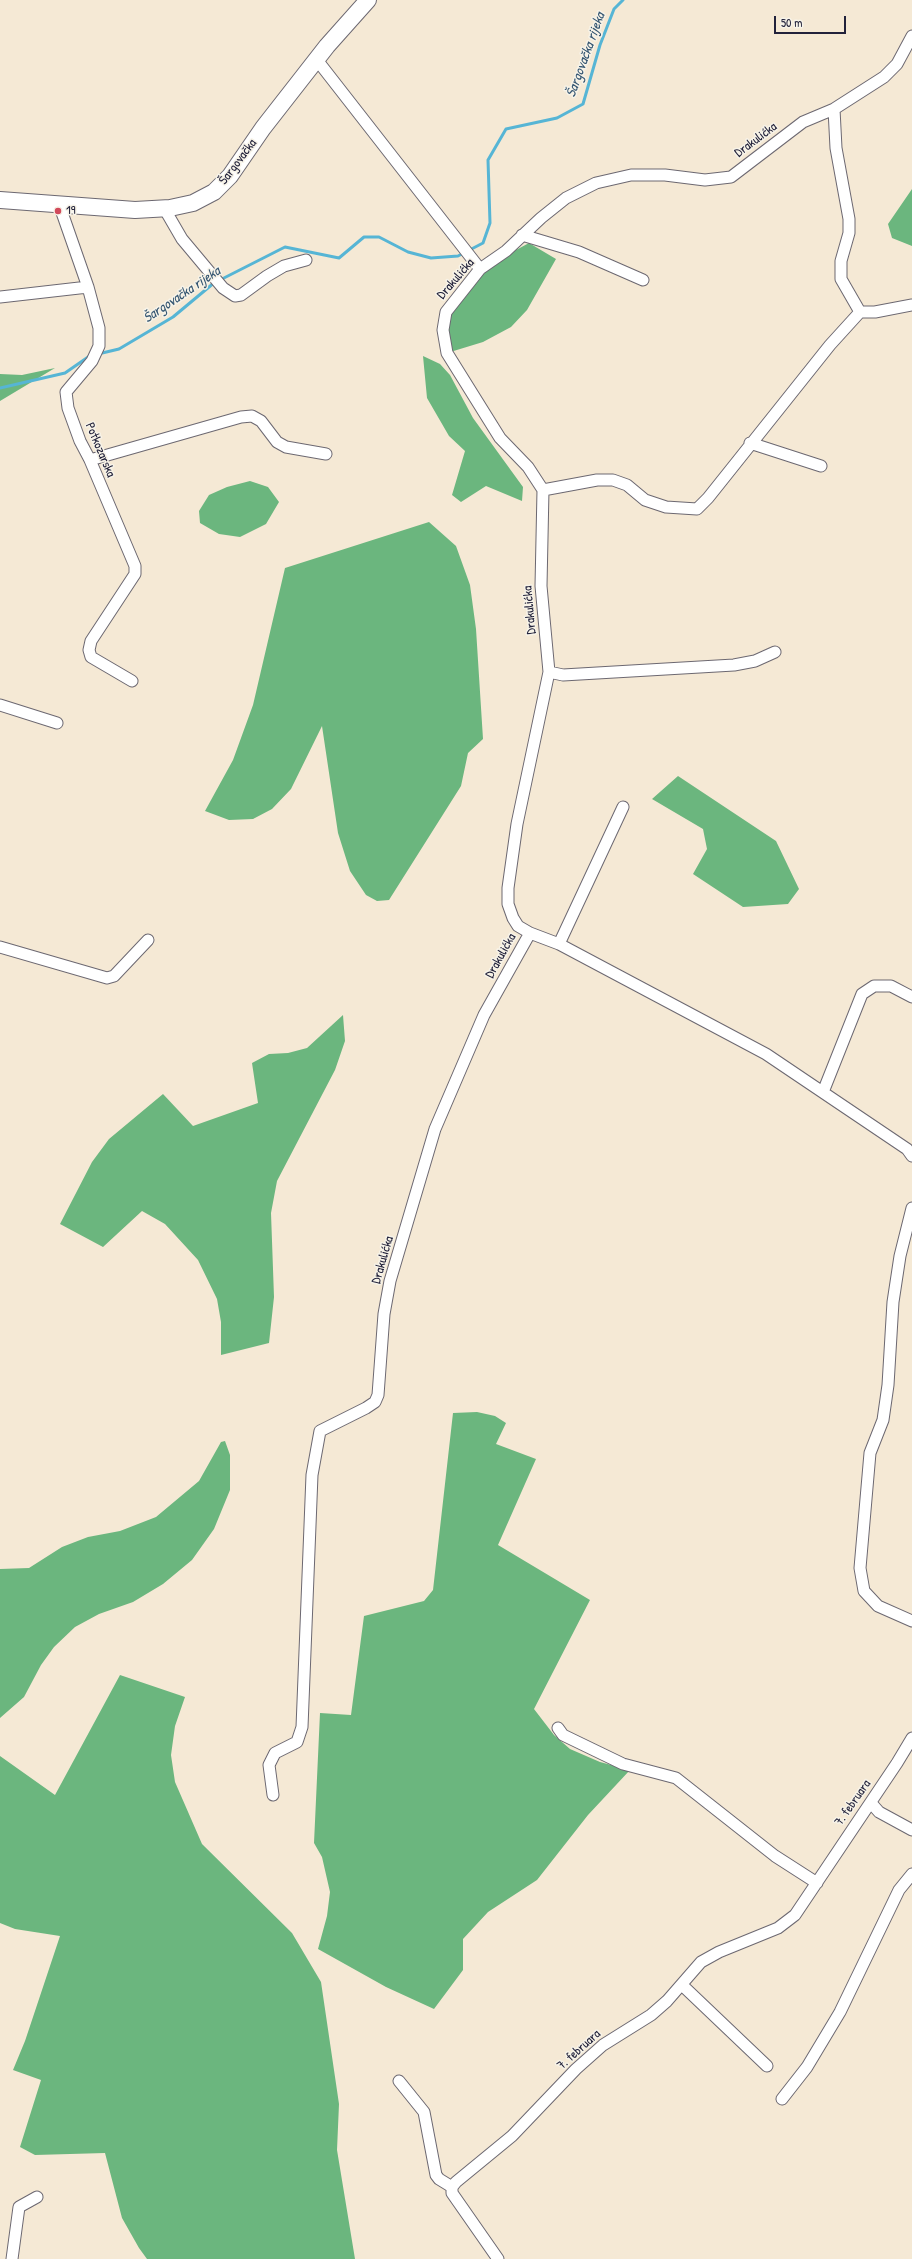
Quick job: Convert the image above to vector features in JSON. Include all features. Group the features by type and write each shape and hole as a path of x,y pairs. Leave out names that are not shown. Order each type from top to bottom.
{"street":[{"name":"Šargovačka","path":"0,200 135,210 164,208 193,203 214,192 230,176 262,128 368,0"},
{"name":"Drakulićka","path":"273,1795 269,1765 275,1753 297,1742 302,1726 312,1475 320,1431 366,1408 375,1402 378,1395 384,1314 390,1281 435,1129 484,1015 530,933 518,926 513,918 508,904 508,888 517,824 539,727 549,672 541,586 543,490 528,467 500,438 447,353 443,330 446,312 480,269 506,251 522,235 566,198 596,183 631,175 665,175 705,180 731,177 803,122 834,109 884,77 897,64 912,36"},
{"path":"317,60 461,247 480,269"},
{"path":"834,109 836,148 849,219 849,233 841,261 841,279 860,312"},
{"name":"Potkozarska","path":"60,204 88,287 98,328 99,346 92,361 66,392 68,408 80,441 90,460 135,566 134,574 91,641 89,650 91,657 132,681"},
{"path":"164,208 182,239 214,279 223,288 235,296 241,295 267,276 284,266 306,260"},
{"path":"522,235 579,252 643,280"},
{"path":"0,297 88,287"},
{"path":"543,490 597,480 613,480 627,485 645,500 666,507 697,509 708,498 750,443 830,344 860,312 875,312 912,305"},
{"path":"90,460 241,417 252,416 261,421 277,442 286,447 326,454"},
{"path":"750,443 821,466"},
{"path":"549,672 563,675 734,665 755,661 775,652"},
{"path":"0,706 57,723"},
{"path":"559,944 623,807"},
{"path":"530,933 559,944 766,1054 823,1092 835,1102 907,1149 912,1156"},
{"path":"0,947 107,978 114,976 148,940"},
{"path":"823,1092 862,994 874,986 891,986 912,997"},
{"path":"912,1208 900,1256 893,1302 888,1385 883,1420 870,1452 860,1568 864,1591 878,1606 912,1621"},
{"path":"558,1728 564,1735 616,1761 676,1778 775,1856 817,1883"},
{"name":"7. februara","path":"452,2188 512,2136 603,2045 651,2015 682,1985 701,1962 711,1956 778,1928 795,1915 871,1803 912,1738"},
{"path":"871,1803 879,1812 912,1830"},
{"path":"782,2099 807,2067 840,2012 899,1890 912,1874"},
{"path":"682,1985 767,2066"},
{"path":"399,2081 424,2112 436,2175 439,2179 452,2188 452,2193 498,2259"},
{"path":"12,2259 19,2208 36,2196"}],"green space":[{"path":"912,189 912,246 892,238 888,224"},
{"path":"529,243 556,259 527,310 511,327 483,342 447,353 446,312 455,298 505,256"},
{"path":"423,356 440,364 450,375 473,418 523,487 522,501 486,486 461,502 452,495 465,451 449,436 427,398"},
{"path":"55,368 0,401 0,374 22,375"},
{"path":"250,481 268,487 279,502 266,524 240,537 219,534 200,523 199,511 209,495 227,487"},
{"path":"429,522 456,546 470,585 476,629 483,739 468,753 461,786 389,900 377,901 366,895 350,871 338,833 322,726 291,789 272,809 253,819 229,820 205,811 233,760 253,705 285,568"},
{"path":"678,776 776,841 799,889 788,904 743,907 693,874 707,849 703,829 652,799"},
{"path":"343,1015 345,1041 335,1070 277,1181 271,1213 274,1297 269,1343 221,1355 221,1322 217,1299 198,1260 165,1224 142,1211 103,1247 60,1224 92,1162 109,1139 163,1094 193,1126 258,1103 252,1063 269,1054 288,1053 307,1048"},
{"path":"477,1412 495,1416 506,1423 496,1444 536,1459 498,1545 590,1600 534,1709 554,1735 570,1749 600,1762 630,1770 588,1815 537,1880 488,1912 463,1939 463,1970 434,2009 386,1987 318,1949 327,1916 330,1892 322,1857 314,1843 320,1713 351,1715 364,1616 424,1601 433,1590 453,1413"},
{"path":"225,1441 230,1455 230,1490 214,1529 192,1560 163,1584 133,1602 99,1614 75,1627 54,1647 41,1665 24,1697 0,1718 0,1569 29,1568 62,1547 88,1537 120,1531 156,1517 199,1481 221,1442"},
{"path":"120,1675 185,1697 175,1726 171,1755 175,1782 202,1844 292,1933 321,1982 339,2104 337,2150 355,2259 147,2259 122,2218 105,2153 35,2155 20,2147 41,2080 13,2070 25,2041 60,1936 15,1929 0,1923 0,1756 55,1795"}],"waterway":[{"name":"Šargovačka rijeka","path":"220,280 285,247 339,258 364,237 379,237 408,252 431,258 458,256 483,243 490,223 488,160 506,129 557,118 583,104 600,45 614,9 623,0"},
{"name":"Šargovačka rijeka","path":"98,354 119,349 173,317 215,282"},
{"name":"Šargovačka rijeka","path":"0,388 65,373 91,355"}],"place":[{"name":"19","path":"58,211"}]}
